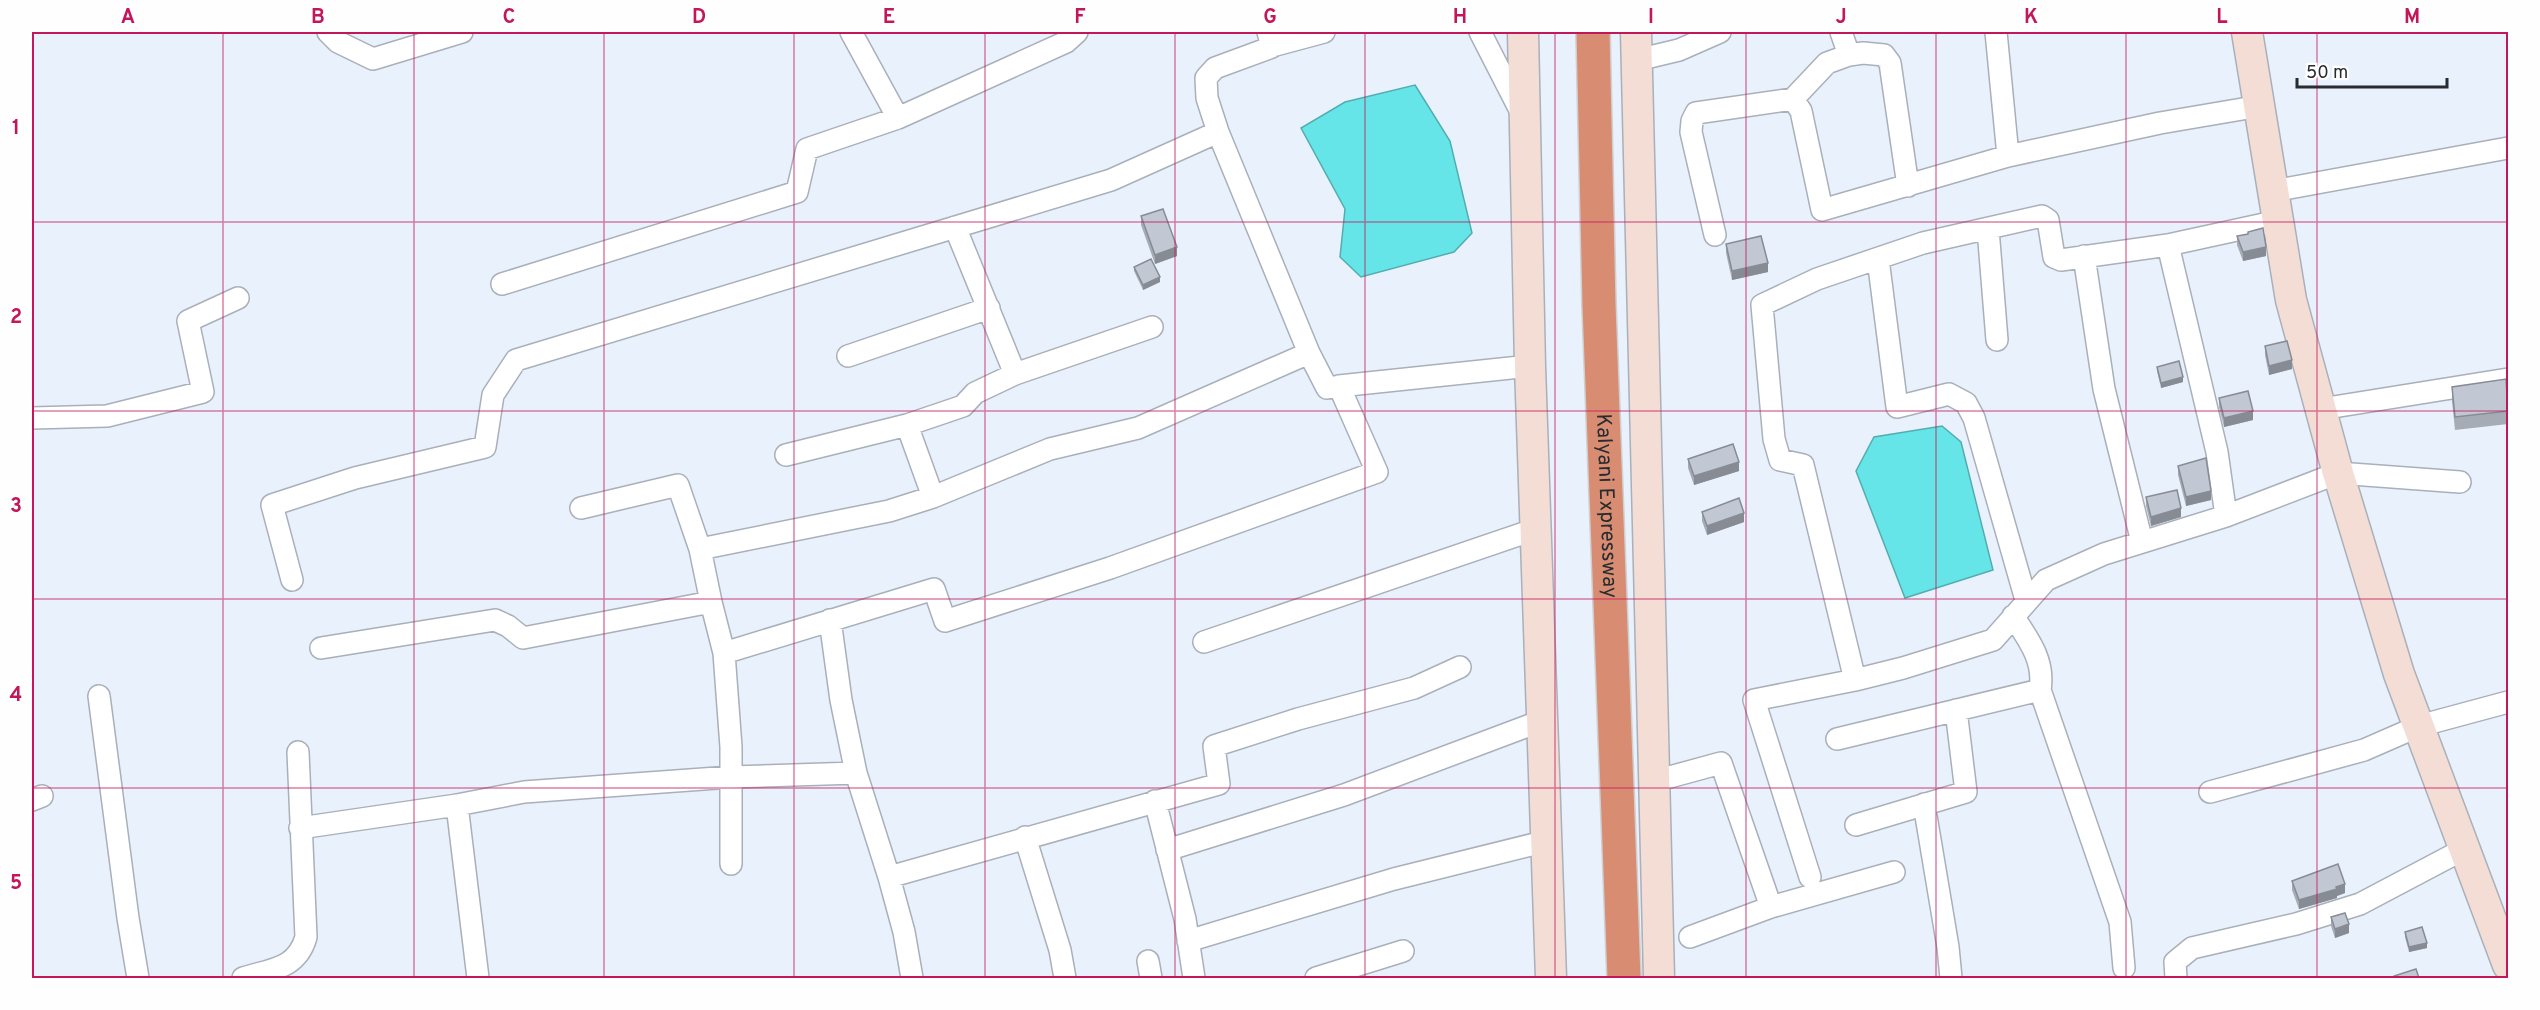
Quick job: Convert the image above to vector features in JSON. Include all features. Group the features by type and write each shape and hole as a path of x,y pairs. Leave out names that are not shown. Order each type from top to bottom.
{"highway":[{"name":"Kalyani Expressway","path":"1593,32 1599,305 1624,978"}],"street":[{"path":"328,32 338,42 373,59 462,32"},
{"path":"851,32 898,118"},
{"path":"502,284 797,192 807,149 898,118 1066,42 1077,32"},
{"path":"1324,32 1270,39 1215,68 1206,78 1207,98 1218,132 1309,353 1327,388 1530,366"},
{"path":"1480,32 1524,117"},
{"path":"1523,32 1530,366 1551,978"},
{"path":"1659,978 1636,46 1679,50 1720,32"},
{"path":"1841,32 1849,55"},
{"path":"1995,32 2008,156"},
{"path":"2247,32 2291,300 2338,473 2399,674 2508,965"},
{"path":"1714,235 1691,132 1692,121 1696,113 1793,99 1827,63 1849,55 1863,53 1884,55 1890,63 1908,186"},
{"path":"1793,99 1801,111 1822,210 2008,156 2160,123 2260,106"},
{"path":"292,580 272,505 356,478 485,447 494,395 516,360 1111,180 1218,132"},
{"path":"2273,191 2508,148"},
{"path":"1855,680 1803,465 1780,460 1773,439 1762,305 1817,279 1923,243 2042,216 2048,220 2054,257 2061,260 2168,245 2278,221"},
{"path":"955,227 1015,374"},
{"path":"1988,229 1997,340"},
{"path":"2168,245 2217,452 2226,516"},
{"path":"2084,256 2104,389 2142,542"},
{"path":"1878,259 1897,406 1949,394 1966,403 1978,430 2020,608 2043,676 2040,690 2120,922 2124,968"},
{"path":"32,418 107,416 203,392 188,321 238,298"},
{"path":"848,356 989,309"},
{"path":"786,455 907,425 963,406 975,393 1015,374 1152,327"},
{"path":"700,549 889,511 933,497 1050,449 1138,428 1309,353"},
{"path":"2321,409 2508,379"},
{"path":"724,653 934,589 945,621 1110,568 1377,472 1339,386"},
{"path":"907,425 933,497"},
{"path":"1809,877 1754,700 1903,668 1993,640 2046,580 2104,554 2226,516 2338,473 2460,482"},
{"path":"581,508 678,486 700,549 724,653 731,777 731,864"},
{"path":"1204,642 1536,529"},
{"path":"321,648 495,620 508,626 523,638 711,602"},
{"path":"830,621 841,700 856,773 889,877 904,932 912,978"},
{"path":"889,877 1219,784 1214,746 1298,719 1414,688 1460,667"},
{"path":"1837,739 2040,690"},
{"path":"99,696 138,978"},
{"path":"2210,792 2364,750 2419,726 2508,702"},
{"path":"1856,825 1966,792 1956,710"},
{"path":"1167,850 1344,795 1541,721"},
{"path":"243,978 294,960 302,952 306,937 298,752"},
{"path":"1655,781 1720,763 1771,907"},
{"path":"300,828 457,805 524,792 731,777 856,773"},
{"path":"1155,801 1188,940 1194,978"},
{"path":"1924,804 1951,978"},
{"path":"457,805 478,978"},
{"path":"1025,837 1060,950 1065,978"},
{"path":"1188,940 1394,879 1547,841"},
{"path":"2176,978 2175,962 2192,948 2296,924 2360,904 2466,848"},
{"path":"1690,937 1771,907 1894,872"},
{"path":"1316,978 1404,951"}],"water":[{"path":"1415,85 1450,141 1472,233 1454,252 1361,277 1340,257 1345,209 1301,128 1345,102"},
{"path":"1942,426 1961,442 1993,570 1905,598 1856,471 1874,437"}],"building":[{"path":"1163,209 1177,247 1155,255 1141,216"},
{"path":"2263,228 2266,247 2243,252 2237,236"},
{"path":"1761,236 1768,263 1732,271 1726,244"},
{"path":"1151,259 1160,277 1143,285 1134,267"},
{"path":"2287,341 2292,360 2269,366 2265,346"},
{"path":"2179,361 2183,377 2161,383 2157,367"},
{"path":"2506,379 2508,411 2455,417 2452,387"},
{"path":"2248,391 2253,411 2224,418 2219,398"},
{"path":"1733,444 1739,462 1694,476 1688,459"},
{"path":"2206,458 2211,491 2186,497 2178,466"},
{"path":"2177,490 2181,508 2151,517 2146,497"},
{"path":"1739,498 1744,513 1707,526 1702,512"},
{"path":"2338,864 2345,884 2336,887 2337,889 2299,900 2292,881"},
{"path":"2345,913 2349,924 2335,929 2331,917"},
{"path":"2422,927 2427,943 2409,947 2405,932"},
{"path":"2416,969 2419,978 2394,978 2394,976"}]}
